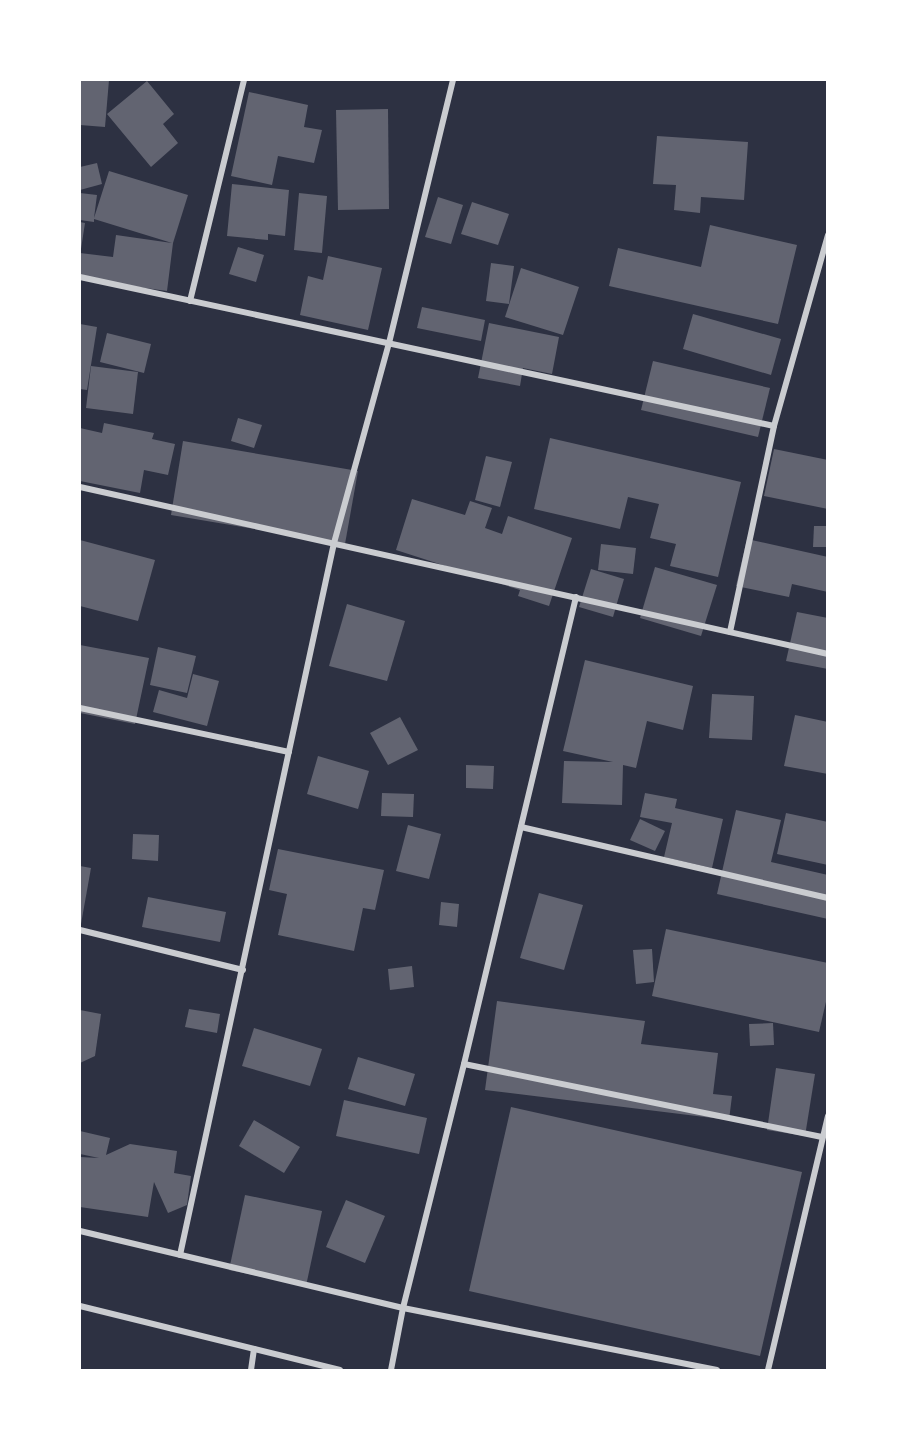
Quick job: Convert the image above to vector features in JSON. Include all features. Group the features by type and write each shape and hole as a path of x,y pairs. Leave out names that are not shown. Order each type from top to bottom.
{"street":[{"path":"190,301 244,80"},
{"path":"180,1255 334,543 389,343 453,80"},
{"path":"730,632 774,426 828,236"},
{"path":"80,277 774,426"},
{"path":"80,487 828,654"},
{"path":"391,1371 403,1308 576,597"},
{"path":"80,708 289,752"},
{"path":"521,827 828,898"},
{"path":"80,930 243,970"},
{"path":"464,1064 822,1137"},
{"path":"768,1371 828,1116"},
{"path":"80,1231 403,1308 717,1371"},
{"path":"80,1306 340,1371"},
{"path":"251,1371 254,1349"}],"building":[{"path":"80,80 109,80 105,127 80,125"},
{"path":"147,81 174,114 163,124 178,143 151,167 107,114"},
{"path":"249,92 308,105 304,127 322,130 314,163 278,156 272,185 231,176"},
{"path":"388,109 389,209 338,210 336,110"},
{"path":"657,136 748,142 744,200 701,197 700,213 674,210 676,185 653,184"},
{"path":"97,163 102,184 80,190 80,167"},
{"path":"109,171 188,195 173,243 167,291 80,279 80,253 113,257 116,235 172,243 94,219 94,222 80,220 80,193 97,195 94,218"},
{"path":"232,184 289,190 285,236 268,234 268,240 227,236"},
{"path":"299,193 327,196 322,253 294,250"},
{"path":"438,197 463,205 451,244 425,237"},
{"path":"472,202 509,214 498,245 461,234"},
{"path":"80,222 85,223 81,249 80,249"},
{"path":"710,225 797,245 778,324 609,286 618,248 701,267"},
{"path":"238,247 264,255 256,282 229,274"},
{"path":"328,256 382,268 368,330 300,315 308,276 323,280"},
{"path":"491,263 514,266 509,304 486,301"},
{"path":"521,268 579,287 563,335 505,317"},
{"path":"422,307 485,320 481,341 417,328"},
{"path":"693,314 781,339 771,375 683,349"},
{"path":"489,323 559,337 552,374 523,368 520,386 478,378"},
{"path":"80,324 97,327 87,390 80,389"},
{"path":"107,333 151,344 144,373 100,362"},
{"path":"653,361 770,388 758,437 641,410"},
{"path":"91,366 138,372 133,414 86,408"},
{"path":"238,418 262,425 254,448 231,441"},
{"path":"104,423 154,433 152,439 175,444 168,475 144,470 140,493 80,481 80,428 102,433"},
{"path":"550,438 741,482 718,577 670,566 676,544 650,538 659,504 628,497 620,529 534,509"},
{"path":"183,441 358,471 345,544 171,515"},
{"path":"774,449 828,460 828,509 764,496"},
{"path":"486,456 512,462 500,507 475,500"},
{"path":"412,499 465,515 470,501 492,508 485,528 502,534 508,516 572,538 549,606 518,596 520,590 396,550"},
{"path":"814,526 828,526 828,547 813,547"},
{"path":"747,539 828,557 828,592 792,584 789,597 736,586"},
{"path":"80,540 155,560 138,621 80,606"},
{"path":"601,544 636,548 633,574 598,570"},
{"path":"655,567 717,585 701,636 640,618"},
{"path":"591,569 624,579 613,617 579,607"},
{"path":"347,604 405,621 387,681 329,666"},
{"path":"797,612 828,618 828,669 786,661"},
{"path":"80,645 149,658 135,724 80,713"},
{"path":"158,647 196,656 187,693 150,685"},
{"path":"585,660 693,686 683,730 647,721 636,768 623,765 622,805 562,803 564,761 613,762 563,751"},
{"path":"193,674 219,681 207,726 153,712 159,690 187,698"},
{"path":"712,694 754,696 752,740 709,738"},
{"path":"795,715 828,722 828,774 784,766"},
{"path":"400,717 418,750 388,765 370,733"},
{"path":"318,756 369,771 358,809 307,794"},
{"path":"466,765 494,766 493,789 466,788"},
{"path":"382,793 414,794 413,817 381,816"},
{"path":"645,793 677,799 675,808 723,819 712,868 664,857 672,823 640,817"},
{"path":"736,810 781,820 771,862 828,875 828,919 717,894"},
{"path":"786,813 828,822 828,865 777,854"},
{"path":"640,819 665,831 655,851 630,840"},
{"path":"408,825 441,834 429,879 396,871"},
{"path":"133,834 159,835 158,861 132,859"},
{"path":"278,849 384,870 375,910 363,908 354,951 278,935 287,894 269,890"},
{"path":"80,866 91,868 81,924 80,923"},
{"path":"539,893 583,905 564,970 520,958"},
{"path":"148,897 226,912 220,942 142,927"},
{"path":"441,902 459,904 457,927 439,925"},
{"path":"666,929 828,963 828,993 819,1032 652,996"},
{"path":"652,949 654,982 636,984 633,950"},
{"path":"412,966 414,987 390,990 388,969"},
{"path":"497,1001 645,1021 641,1044 718,1053 713,1094 732,1096 729,1120 485,1090"},
{"path":"189,1009 220,1014 217,1033 185,1027"},
{"path":"80,1010 101,1014 95,1056 80,1063"},
{"path":"773,1023 774,1045 750,1046 749,1024"},
{"path":"254,1028 322,1049 310,1086 242,1066"},
{"path":"358,1057 415,1074 405,1106 348,1089"},
{"path":"776,1068 815,1074 805,1136 767,1130"},
{"path":"344,1100 427,1118 419,1154 336,1136"},
{"path":"511,1107 802,1172 760,1356 469,1291"},
{"path":"254,1120 300,1147 284,1173 239,1146"},
{"path":"80,1131 110,1138 106,1155 130,1144 177,1151 174,1173 191,1176 187,1205 168,1213 154,1182 148,1217 80,1207 80,1157 99,1158 80,1154"},
{"path":"245,1195 322,1211 306,1286 229,1270"},
{"path":"346,1200 385,1216 365,1263 326,1247"}]}
